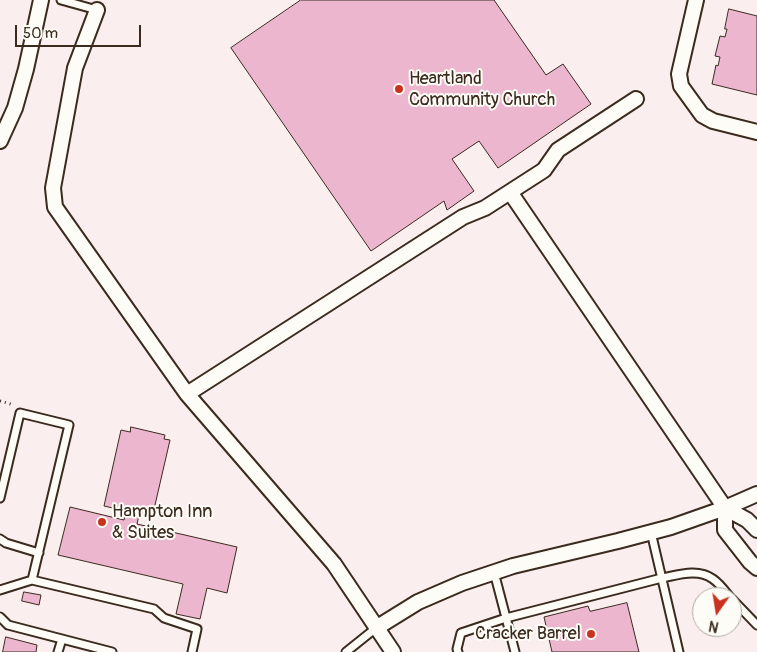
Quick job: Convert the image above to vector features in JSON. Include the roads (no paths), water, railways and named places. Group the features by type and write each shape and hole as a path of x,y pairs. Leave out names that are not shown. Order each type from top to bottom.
{"street":[{"path":"0,141 15,108 26,70 40,0"},
{"path":"696,0 679,74 681,86 702,115 714,121 757,132"},
{"path":"97,10 75,68 53,188 55,207 187,394 334,564 393,652"},
{"path":"187,394 463,217 485,208 544,170 558,150 636,99"},
{"path":"510,192 725,508 747,520 757,530"},
{"path":"376,628 418,602 462,583 513,566 671,527 725,508 757,494"},
{"path":"725,508 725,530 757,568"}],"lane":[{"path":"61,0 97,10"},
{"path":"0,498 20,413 69,425 32,580"},
{"path":"651,532 679,652"},
{"path":"0,539 6,543 39,553"},
{"path":"494,572 515,652"},
{"path":"458,652 460,633 506,618 662,578 687,573 702,573 713,579 721,587"},
{"path":"0,590 32,580 154,609 164,618 197,629 192,652"},
{"path":"742,609 757,625"},
{"path":"0,617 8,625 112,652"},
{"path":"347,652 376,628"},
{"path":"58,652 62,639"}],"place":[{"name":"Heartland Community Church","path":"399,89"},
{"name":"Hampton Inn & Suites","path":"102,522"},
{"name":"Cracker Barrel","path":"591,634"}]}
